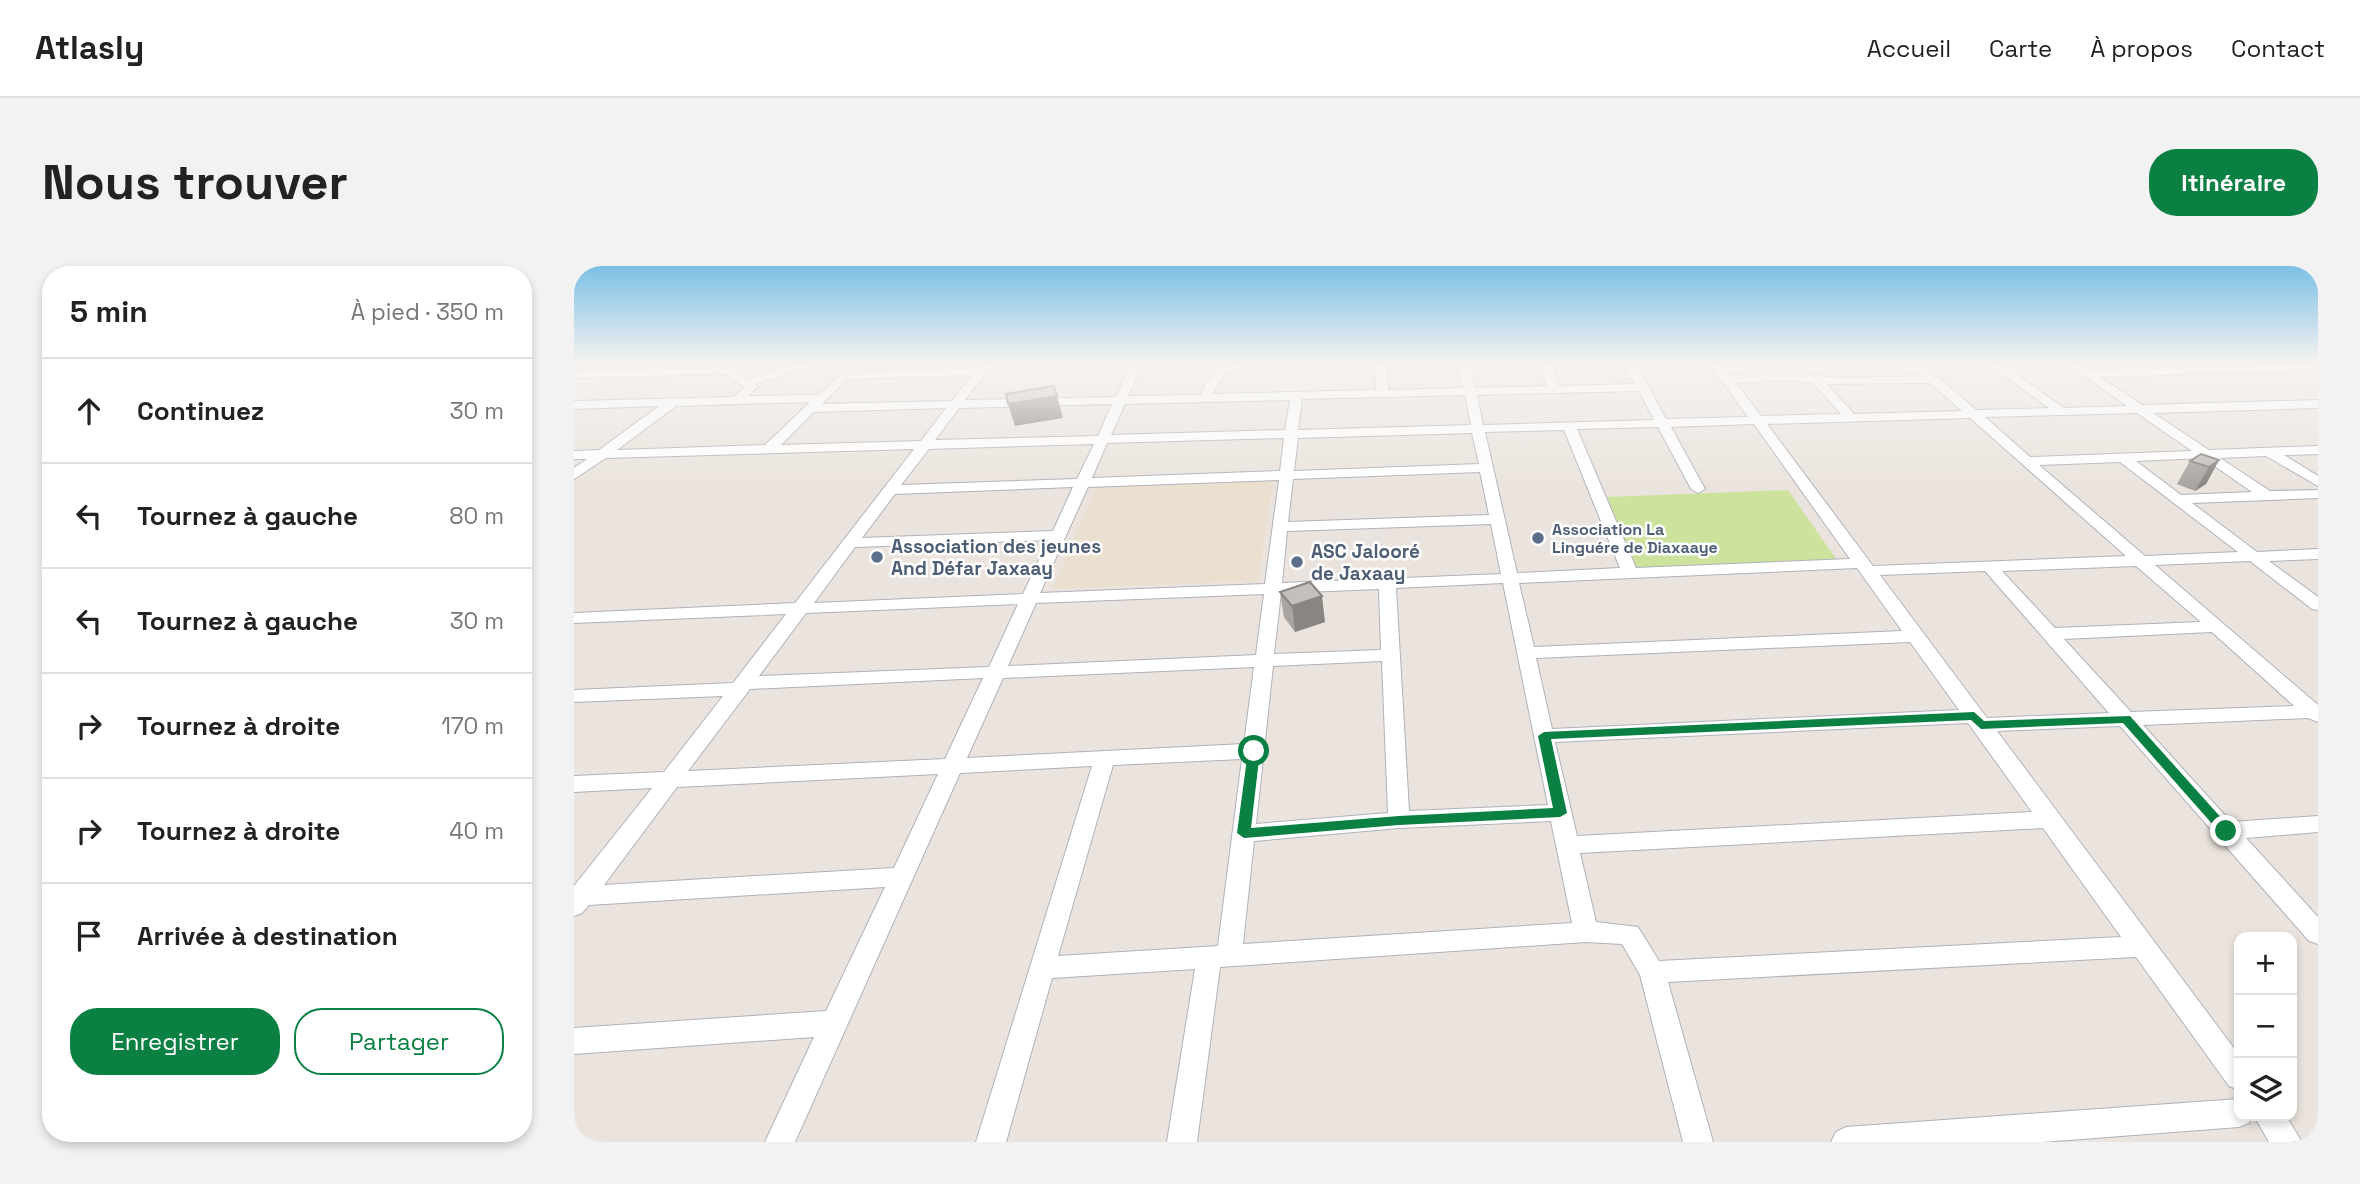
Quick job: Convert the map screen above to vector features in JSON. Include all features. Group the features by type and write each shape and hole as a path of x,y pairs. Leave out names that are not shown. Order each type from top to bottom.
{"street":[{"path":"576,407 610,405"},
{"path":"574,475 669,405"},
{"path":"768,450 816,405"},
{"path":"577,899 955,405"},
{"path":"813,408 959,405"},
{"path":"780,1142 1118,405"},
{"path":"1182,1142 1244,833 1295,405"},
{"path":"1473,405 1586,932"},
{"path":"1652,405 1698,489"},
{"path":"1746,405 2234,1070"},
{"path":"1839,405 1851,418"},
{"path":"1963,405 2316,712"},
{"path":"2052,405 2062,412"},
{"path":"2133,405 2266,495"},
{"path":"574,455 2286,405"},
{"path":"1569,426 1630,573"},
{"path":"2027,461 2318,450"},
{"path":"2268,452 2318,482"},
{"path":"2121,456 2318,605"},
{"path":"890,490 1486,468"},
{"path":"2177,499 2318,494"},
{"path":"1280,527 1497,519"},
{"path":"850,544 1059,535"},
{"path":"574,634 582,618 1630,573 1989,566 2318,554"},
{"path":"1989,566 2318,934"},
{"path":"1387,583 1399,820"},
{"path":"2049,634 2217,627"},
{"path":"1526,653 1915,636"},
{"path":"574,696 1389,655"},
{"path":"1544,736 2316,712"},
{"path":"574,784 1254,751"},
{"path":"991,1142 1104,758"},
{"path":"1244,833 1399,820 1560,813"},
{"path":"1567,845 2050,818"},
{"path":"2226,831 2318,824"},
{"path":"577,899 902,877"},
{"path":"1043,968 1586,932 1629,934 1652,972 1698,1142"},
{"path":"1652,972 2143,946"},
{"path":"574,1041 835,1023"},
{"path":"1846,1142 2042,1136 2234,1114"},
{"path":"2272,1121 2287,1142"}],"shaded area":[{"path":"1273,480 1258,581 1052,589 1097,486"}],"green space":[{"path":"1788,490 1837,560 1635,568 1607,497"}],"building":[{"path":"2201,454 2219,460 2209,467 2190,461"},
{"path":"1310,582 1322,596 1292,606 1280,592"}],"place":[{"name":"Association La Linguére de Diaxaaye","path":"1538,538"},
{"name":"Association des jeunes And Défar Jaxaay","path":"877,557"},
{"name":"ASC Jalooré de Jaxaay","path":"1297,562"}],"route":[{"path":"1254,751 1244,833 1399,820 1560,813 1544,736 1974,716 1981,725 2126,719 2226,831"}]}
